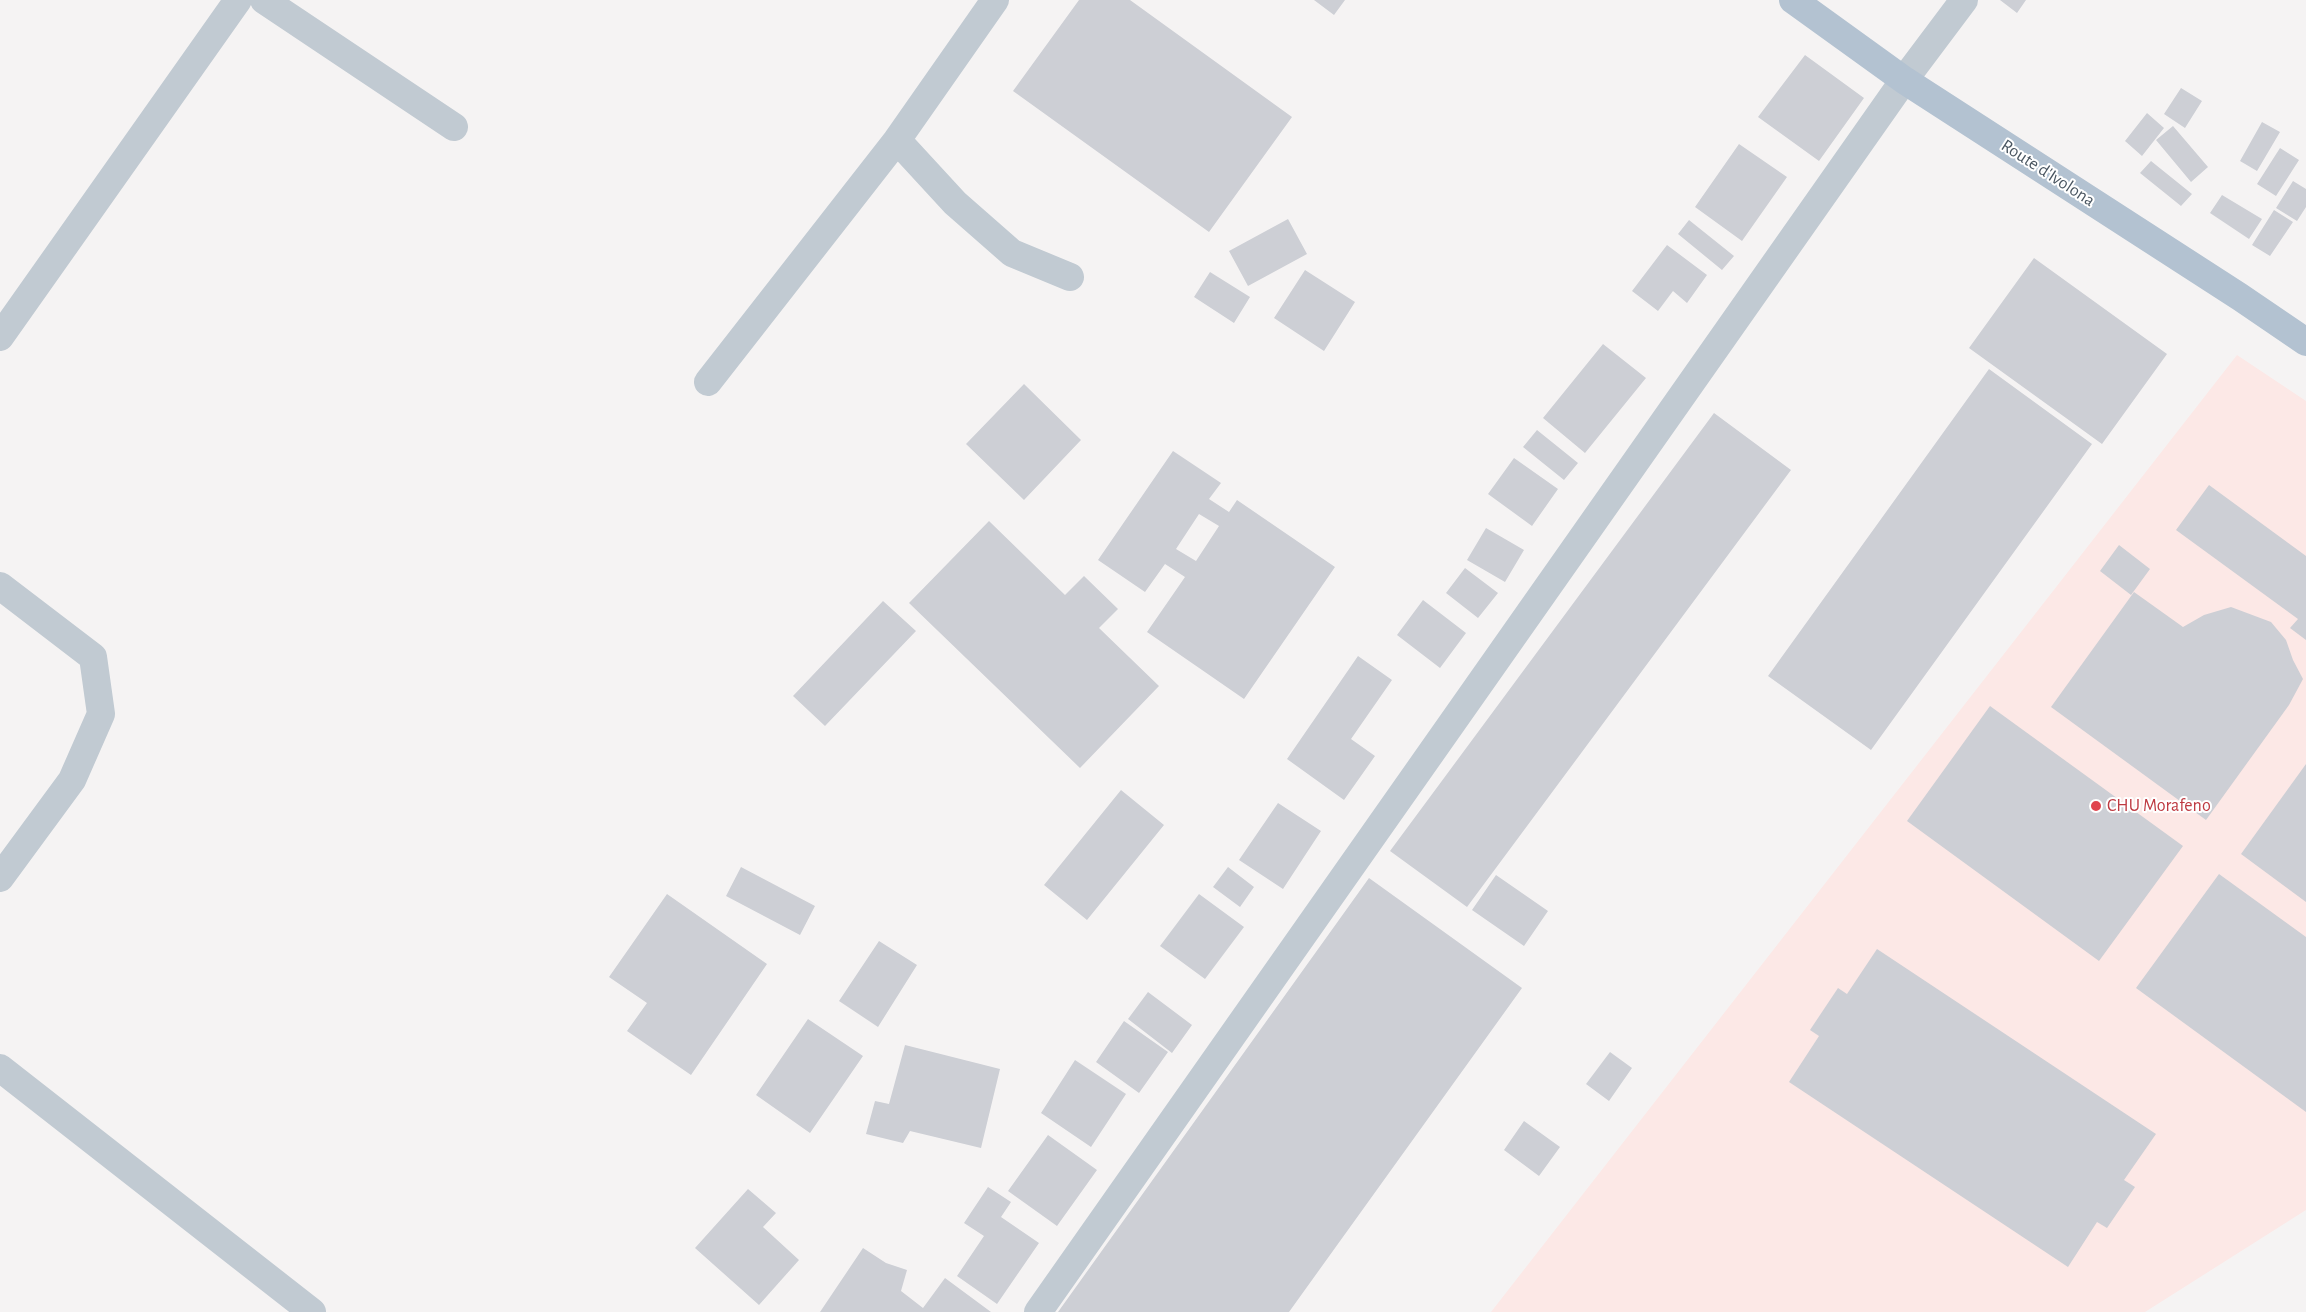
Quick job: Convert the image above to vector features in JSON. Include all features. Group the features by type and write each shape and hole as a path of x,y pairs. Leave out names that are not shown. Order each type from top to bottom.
{"main road":[{"name":"Route d'Ivolona","path":"1793,0 1904,80 2240,296 2306,342"}],"street":[{"path":"0,337 238,0"},
{"path":"264,0 454,127"},
{"path":"708,382 897,140 995,0"},
{"path":"1038,1312 1904,80 1964,0"},
{"path":"897,140 955,203 1012,253 1070,277"},
{"path":"0,586 93,656 101,714 72,780 0,878"},
{"path":"0,1068 312,1312"}],"shaded area":[{"name":"CHU Morafeno","path":"2237,355 2306,401 2306,1210 2145,1312 1491,1312"}],"building":[{"path":"1079,0 1130,0 1292,117 1209,232 1013,91"},
{"path":"1314,0 1345,0 1334,15"},
{"path":"2000,0 2026,0 2017,13"},
{"path":"1805,55 1864,98 1819,161 1758,117"},
{"path":"2181,88 2202,101 2185,128 2164,114"},
{"path":"2147,113 2164,128 2142,156 2125,141"},
{"path":"2262,122 2280,132 2257,171 2240,161"},
{"path":"2173,126 2208,167 2191,182 2156,140"},
{"path":"1739,144 1787,177 1742,241 1695,207"},
{"path":"2280,148 2299,160 2276,196 2257,184"},
{"path":"2151,161 2192,194 2181,206 2140,173"},
{"path":"2293,181 2306,189 2306,207 2297,221 2276,208"},
{"path":"2222,195 2262,219 2249,239 2210,213"},
{"path":"2274,210 2293,222 2270,256 2252,245"},
{"path":"1288,219 1307,254 1248,286 1229,251"},
{"path":"1689,220 1734,256 1722,270 1678,234"},
{"path":"1667,245 1707,275 1687,303 1673,291 1658,311 1632,291"},
{"path":"2034,258 2167,354 2102,444 1969,348"},
{"path":"1305,270 1355,302 1324,351 1274,318"},
{"path":"1210,272 1250,297 1234,323 1194,297"},
{"path":"1603,344 1646,378 1585,453 1543,418"},
{"path":"1989,369 2092,444 1871,750 1768,676"},
{"path":"1024,384 1081,440 1024,500 966,444"},
{"path":"1714,413 1791,470 1467,907 1390,851"},
{"path":"1537,430 1578,463 1564,480 1523,447"},
{"path":"1173,451 1221,483 1209,499 1229,512 1237,500 1335,567 1244,699 1147,632 1185,577 1165,564 1145,592 1098,560","holes":["1199,514 1219,526 1196,561 1176,549"]},
{"path":"1514,458 1558,489 1532,526 1488,494"},
{"path":"2209,485 2306,556 2306,640 2290,628 2298,619 2176,530"},
{"path":"989,521 1065,595 1084,576 1118,609 1099,628 1159,686 1080,768 909,603"},
{"path":"1486,528 1524,550 1505,582 1467,560"},
{"path":"2119,545 2150,569 2131,595 2100,571"},
{"path":"1465,568 1498,593 1478,618 1446,593"},
{"path":"2134,592 2183,627 2204,615 2231,607 2271,622 2286,640 2293,660 2303,679 2289,705 2206,820 2051,707"},
{"path":"1423,600 1466,633 1440,668 1397,635"},
{"path":"883,601 916,631 825,726 793,696"},
{"path":"1358,656 1392,680 1351,739 1375,756 1344,800 1287,759"},
{"path":"1990,706 2183,846 2099,961 1907,821"},
{"path":"2306,764 2306,902 2241,854"},
{"path":"1121,790 1164,825 1087,920 1044,885"},
{"path":"1278,803 1321,831 1283,889 1239,860"},
{"path":"741,867 815,906 800,935 726,896"},
{"path":"1228,867 1254,887 1240,907 1213,887"},
{"path":"2219,874 2306,937 2306,1112 2136,988"},
{"path":"1496,875 1548,911 1524,946 1472,910"},
{"path":"1369,878 1522,988 1289,1312 1058,1312"},
{"path":"667,894 767,964 691,1075 627,1031 647,1003 609,977"},
{"path":"1199,894 1244,927 1205,979 1160,946"},
{"path":"879,941 917,965 878,1027 839,1001"},
{"path":"1877,949 2156,1134 2124,1180 2135,1187 2107,1228 2097,1222 2068,1267 1789,1082 1819,1036 1810,1030 1838,988 1847,994"},
{"path":"1148,992 1192,1025 1172,1053 1128,1019"},
{"path":"808,1019 863,1056 810,1133 756,1095"},
{"path":"1124,1021 1168,1052 1139,1093 1096,1062"},
{"path":"905,1045 1000,1069 981,1148 910,1131 903,1143 866,1134 875,1101 889,1104"},
{"path":"1610,1052 1632,1068 1609,1101 1586,1084"},
{"path":"1075,1060 1126,1094 1091,1147 1041,1113"},
{"path":"1524,1121 1560,1147 1539,1176 1504,1150"},
{"path":"1048,1135 1097,1170 1057,1226 1008,1191"},
{"path":"988,1187 1011,1202 1001,1217 1039,1243 997,1304 957,1276 984,1236 964,1223"},
{"path":"748,1189 776,1213 763,1227 799,1260 759,1305 695,1248"},
{"path":"863,1248 886,1263 907,1270 901,1291 923,1308 945,1278 991,1312 820,1312"}],"place":[{"name":"CHU Morafeno","path":"2096,806"}]}
